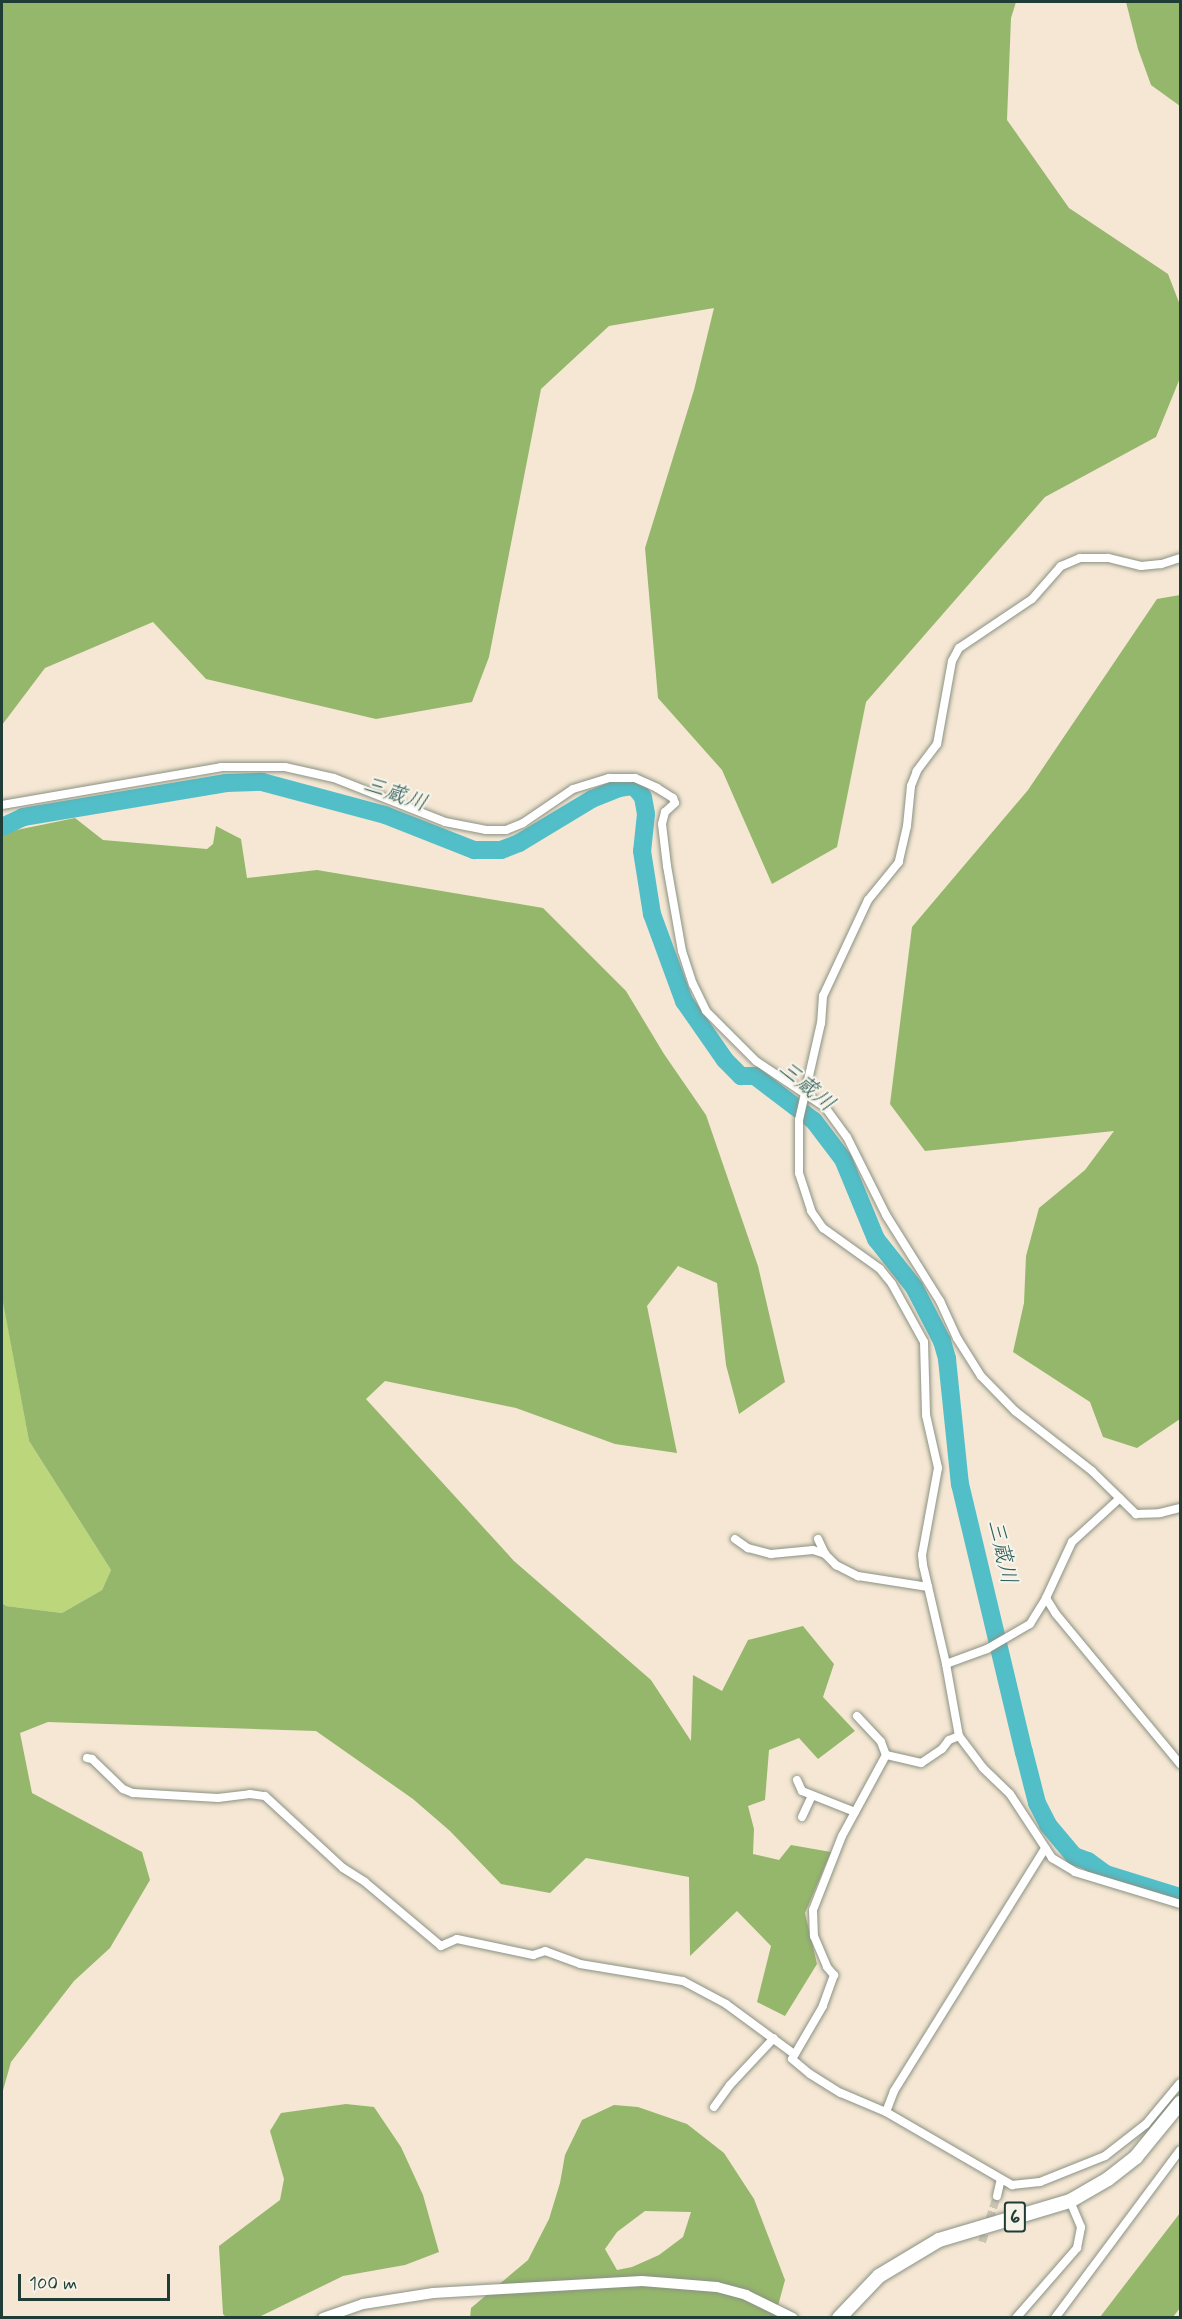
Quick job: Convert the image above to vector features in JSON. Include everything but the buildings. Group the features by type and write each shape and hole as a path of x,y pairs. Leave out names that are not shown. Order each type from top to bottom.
{"main road":[{"name":"6","path":"839,2318 879,2276 939,2240 1070,2201 1108,2179 1136,2157 1180,2103"}],"street":[{"path":"1180,558 1161,564 1141,566 1108,558 1080,558 1061,566 1032,599 959,648 952,660 937,744 917,771 911,786 907,826 899,862 868,900 823,996 821,1023 799,1120 799,1173 811,1211 823,1228 880,1269 892,1284 924,1342 926,1415 938,1468 922,1555 959,1736 983,1768 1010,1794 1052,1858 1075,1872 1116,1887 1180,1904"},
{"path":"2,805 221,768 285,768 334,778 445,822 486,830 506,830 523,823 573,789 609,778 645,781 673,798 675,803 665,812 662,824 666,866 682,951 706,1011 756,1061 825,1107 847,1137 886,1215 940,1301 957,1338 981,1376 1015,1411 1092,1471 1136,1514 1160,1513 1180,1508"},
{"path":"946,1664 987,1649 1029,1624 1046,1598 1072,1542 1120,1498"},
{"path":"735,1539 748,1548 771,1554 813,1550 825,1554"},
{"path":"818,1539 825,1554 836,1565 858,1576 928,1587"},
{"path":"1046,1598 1056,1614 1180,1764"},
{"path":"857,1716 881,1742 886,1755 842,1836 813,1910 814,1936 827,1967 834,1975 823,2006 792,2059 810,2074 841,2093 886,2112 1012,2185 1040,2182 1105,2156 1146,2124 1180,2083"},
{"path":"886,1755 921,1762 942,1749 949,1740 959,1736"},
{"path":"1172,1754 1180,1748"},
{"path":"87,1758 92,1758 123,1789 133,1793 218,1798 250,1794 266,1796 343,1868 365,1882 441,1946 457,1939 533,1955 545,1951 580,1964 683,1981 726,2004 795,2054"},
{"path":"797,1780 802,1791 855,1812"},
{"path":"802,1817 812,1796"},
{"path":"886,2112 894,2091 1045,1848"},
{"path":"714,2107 730,2085 774,2038"},
{"path":"1055,2318 1180,2150"},
{"path":"996,2196 1001,2179"},
{"path":"1016,2318 1077,2248 1081,2227 1070,2201"},
{"path":"324,2318 363,2304 434,2293 642,2281 717,2287 746,2295 793,2318"}],"green space":[{"path":"2,2 1016,2 1011,18 1007,120 1069,208 1168,274 1180,305 1180,378 1156,437 1045,497 866,702 837,847 772,884 722,770 658,698 645,548 694,390 714,308 609,326 541,389 489,657 472,702 376,719 206,679 153,622 45,668 2,725"},
{"path":"1126,2 1180,2 1180,106 1151,85 1138,49"},
{"path":"1180,595 1180,1419 1137,1448 1103,1437 1090,1402 1013,1352 1024,1303 1026,1256 1039,1208 1085,1170 1114,1131 925,1151 890,1104 912,927 1028,790 1157,599"},
{"path":"75,818 103,840 207,849 213,844 216,826 241,839 247,878 317,870 543,908 626,991 664,1054 706,1115 758,1266 785,1382 739,1414 726,1365 717,1283 678,1266 647,1306 677,1453 615,1444 516,1408 385,1381 366,1399 514,1561 651,1680 691,1741 693,1675 722,1691 748,1640 803,1626 834,1664 823,1697 855,1731 818,1759 799,1738 769,1750 765,1800 748,1806 754,1829 753,1854 779,1860 791,1845 831,1852 805,1913 817,1964 785,2016 757,2002 771,1946 737,1911 690,1956 689,1877 586,1858 550,1893 501,1884 450,1831 413,1799 316,1731 48,1722 20,1733 32,1793 142,1852 150,1880 110,1948 74,1981 11,2062 2,2094 2,1603 6,1606 62,1613 102,1590 111,1570 29,1441 2,1297 2,833"},
{"path":"2,1295 29,1441 111,1570 102,1590 62,1613 6,1606 2,1603"},
{"path":"346,2104 374,2107 401,2147 423,2195 439,2252 405,2265 343,2276 259,2317 226,2317 223,2314 219,2246 280,2200 284,2179 270,2131 281,2113"},
{"path":"614,2105 638,2107 687,2124 724,2153 754,2199 785,2280 775,2317 470,2318 471,2308 528,2260 549,2219 560,2183 565,2155 582,2120","holes":["645,2211 691,2212 683,2237 659,2255 632,2267 617,2270 605,2249 617,2232"]},
{"path":"1180,2213 1180,2308 1173,2317 1100,2317"}],"waterway":[{"name":"三蔵川","path":"2,827 23,817 226,783 262,782 385,815 474,850 501,850 519,843 592,799 619,788 634,786 643,797 646,814 642,851 652,914 684,1001 725,1060 741,1076 755,1076 814,1121 843,1159 876,1239 914,1287 942,1341 947,1359 960,1484 1037,1803 1048,1825 1074,1856 1088,1861 1106,1874 1180,1897"}],"tunnel":[{"path":"982,2242 997,2196"}]}
